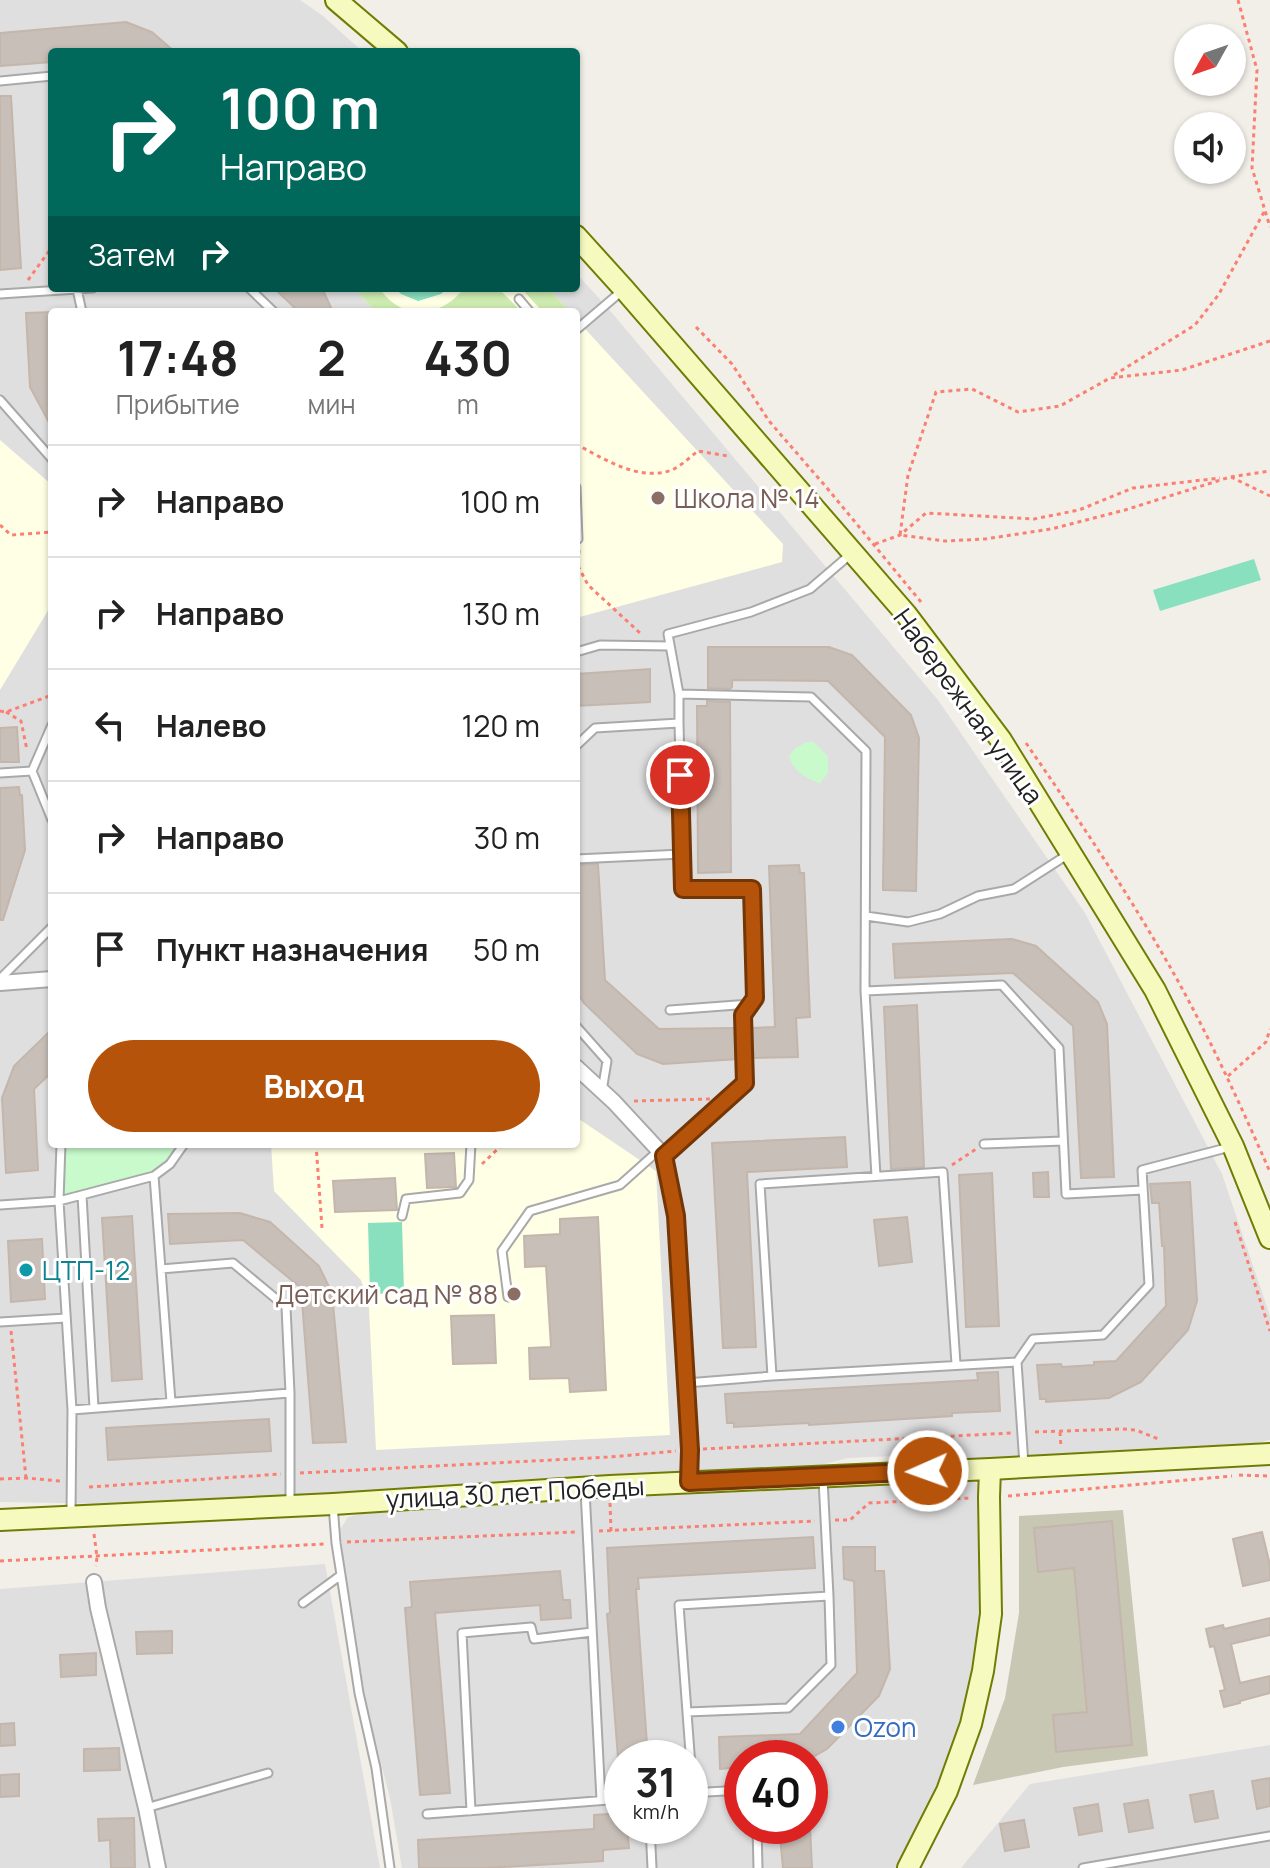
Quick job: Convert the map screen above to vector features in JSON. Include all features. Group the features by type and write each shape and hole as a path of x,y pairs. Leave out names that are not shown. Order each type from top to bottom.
{"street":[{"path":"336,0 392,48"},
{"name":"Набережная улица","path":"580,240 906,614 1001,740 1155,990 1233,1146 1270,1238"},
{"path":"0,981 48,979"},
{"path":"580,1071 614,1102 661,1154 676,1216 690,1450 689,1482"},
{"name":"улица 30 лет Победы","path":"0,1520 1270,1454"},
{"path":"908,1868 947,1791 971,1724 983,1671 991,1614 990,1469"},
{"path":"94,1582 158,1868"}],"lane":[{"path":"0,81 48,76"},
{"path":"580,327 624,289"},
{"path":"0,294 48,291"},
{"path":"253,292 270,308"},
{"path":"519,299 527,308"},
{"path":"0,400 48,454"},
{"path":"508,1297 502,1251 530,1211 620,1185 745,1083 743,1015 755,998 752,889 683,889 679,694 668,634 751,612 810,589 852,553"},
{"path":"580,651 600,645 670,646"},
{"path":"679,694 811,697 866,751 865,991 876,1176"},
{"path":"580,742 595,728 679,723"},
{"path":"48,734 32,771 48,810"},
{"path":"0,773 32,771"},
{"path":"866,916 908,922 940,914 978,896 1014,889 1071,853"},
{"path":"580,859 682,854"},
{"path":"0,981 48,931"},
{"path":"865,991 1002,985 1059,1048 1066,1194 1143,1190"},
{"path":"670,1010 750,1004"},
{"path":"580,1031 607,1061 602,1091"},
{"path":"984,1144 1063,1141"},
{"path":"1024,1467 1017,1362 1033,1339 1103,1335 1149,1285 1142,1170 1233,1146"},
{"path":"61,1148 59,1201 72,1410 71,1517"},
{"path":"0,1205 59,1201 154,1176 170,1164 181,1148"},
{"path":"402,1216 406,1199 460,1193 469,1180 471,1148"},
{"path":"772,1376 760,1184 876,1176 943,1172 956,1364"},
{"path":"154,1176 171,1402"},
{"path":"82,1195 94,1408"},
{"path":"161,1269 233,1263 286,1307 290,1505"},
{"path":"0,1322 66,1318"},
{"path":"686,1383 1017,1362"},
{"path":"72,1410 290,1393"},
{"path":"687,1712 788,1708 831,1665 823,1476"},
{"path":"585,1488 601,1800"},
{"path":"333,1504 359,1693 376,1768 390,1868"},
{"path":"303,1603 341,1575"},
{"path":"688,1740 679,1605 829,1596"},
{"path":"471,1811 462,1633 531,1627 534,1639 592,1632"},
{"path":"146,1808 268,1773"},
{"path":"427,1814 604,1800"},
{"path":"1083,1868 1270,1836"},
{"path":"651,1844 652,1868"},
{"path":"757,1844 758,1868"}],"path":[{"path":"1238,0 1257,70 1252,168 1270,227"},
{"path":"900,535 908,475 936,392 972,389 1018,412 1060,406 1195,325 1219,294 1264,212"},
{"path":"18,293 48,252"},
{"path":"696,327 732,364 769,421"},
{"path":"1110,378 1182,370 1270,341"},
{"path":"580,446 613,464 649,473 673,469 698,451 728,456"},
{"path":"852,553 900,535 926,513 1034,519 1079,510 1133,488 1270,471"},
{"path":"900,535 945,541 985,539 1051,529 1230,477 1270,496"},
{"path":"0,525 11,535 48,532"},
{"path":"580,570 588,585 653,644"},
{"path":"6,712 48,696"},
{"path":"0,711 21,721 32,771"},
{"path":"1228,1076 1266,1042 1270,1029"},
{"path":"614,1102 730,1098"},
{"path":"943,1172 984,1144"},
{"path":"316,1148 322,1228"},
{"path":"470,1175 499,1148"},
{"path":"1235,1222 1270,1331"},
{"path":"0,1331 11,1330 26,1478"},
{"path":"0,1479 72,1482 89,1487 690,1450 1122,1429"},
{"path":"850,1520 869,1503 989,1497 1237,1475 1270,1476"},
{"path":"89,1487 90,1495"},
{"path":"94,1528 97,1557 94,1582"},
{"path":"0,1561 336,1543"}],"shaded area":[{"path":"0,0 300,0 359,48 48,48 48,292 580,292 580,277 938,700 1085,913 1222,1174 1270,1316 1270,1440 937,1462 894,1456 848,1458 805,1469 120,1504 0,1502"},
{"path":"358,292 552,292 566,308 372,308"},
{"name":"Школа № 14","path":"580,323 783,544 782,562 580,617"},
{"path":"0,440 48,482 48,611 0,690"},
{"name":"Детский сад № 88","path":"580,1120 656,1171 670,1435 376,1450 369,1308 361,1280 274,1191 271,1148 580,1148"},
{"path":"968,1479 976,1483 981,1490 982,1605 967,1696 946,1765 896,1868 402,1868 390,1798 368,1714 342,1555 341,1528 348,1517"},
{"path":"1123,1510 1148,1756 1063,1767 973,1785 1005,1698 1019,1613 1019,1516"},
{"path":"325,1564 380,1868 0,1868 0,1589"},
{"path":"1270,1745 1270,1868 961,1868 1030,1784"}],"green space":[{"path":"358,292 383,292 402,308 372,308"},
{"path":"399,292 443,292 418,301"},
{"path":"460,292 502,292 518,308 440,308"},
{"path":"525,292 552,292 566,308 539,308"},
{"path":"1254,559 1261,580 1160,611 1153,590"},
{"path":"814,742 828,757 828,773 820,783 801,774 789,757 794,749"},
{"path":"61,1148 180,1148 154,1176 59,1201"},
{"path":"402,1222 404,1293 370,1294 368,1223"}],"building":[{"path":"126,22 152,32 170,48 48,48 48,62 0,66 0,33"},
{"path":"0,96 11,96 21,268 0,270"},
{"path":"278,292 324,292 331,308 295,308"},
{"path":"48,312 48,421 30,387 26,313"},
{"path":"708,647 829,647 852,655 911,715 919,738 916,891 883,890 885,737 828,681 732,680 730,689 708,688"},
{"path":"650,669 650,702 580,706 580,674"},
{"path":"707,701 730,702 731,872 698,873 697,706 707,706"},
{"path":"17,727 19,762 0,762 0,728"},
{"path":"19,787 25,850 3,920 0,920 0,788"},
{"path":"598,864 605,980 659,1029 737,1029 738,1059 663,1064 637,1054 584,1003 580,997 580,865"},
{"path":"799,865 800,873 804,873 810,1017 796,1018 798,1057 751,1058 750,1028 775,1027 769,866"},
{"path":"1012,939 1036,946 1098,1002 1107,1024 1114,1177 1081,1178 1073,1026 1013,973 895,978 893,944"},
{"path":"917,1005 924,1167 891,1169 884,1007"},
{"path":"48,1033 48,1076 34,1089 38,1170 6,1173 2,1098 14,1066"},
{"path":"845,1137 847,1167 747,1172 756,1347 723,1348 712,1143"},
{"path":"454,1153 456,1187 427,1188 425,1154"},
{"path":"1048,1172 1049,1197 1034,1197 1033,1173"},
{"path":"992,1173 999,1326 966,1327 959,1175"},
{"path":"395,1178 397,1210 335,1212 333,1181"},
{"path":"1190,1182 1197,1301 1188,1330 1141,1382 1109,1398 1046,1402 1046,1399 1040,1399 1037,1365 1061,1364 1062,1367 1116,1361 1166,1306 1159,1203 1152,1203 1150,1184"},
{"path":"240,1213 270,1222 319,1266 332,1293 346,1442 313,1443 301,1288 243,1240 170,1244 168,1214"},
{"path":"132,1216 142,1379 112,1381 102,1218"},
{"path":"598,1217 606,1390 570,1392 569,1378 530,1379 529,1348 551,1347 546,1266 525,1267 524,1236 560,1234 560,1219"},
{"path":"907,1217 912,1262 879,1266 874,1220"},
{"name":"ЦТП-12","path":"42,1239 45,1299 11,1302 8,1241"},
{"path":"494,1315 496,1363 453,1364 451,1316"},
{"path":"998,1372 1000,1411 809,1425 734,1427 734,1423 727,1423 725,1394 978,1380 977,1373"},
{"path":"269,1419 271,1451 108,1460 106,1428"},
{"path":"1112,1521 1132,1745 1056,1752 1053,1715 1087,1712 1074,1568 1038,1572 1034,1528"},
{"path":"1262,1532 1270,1565 1270,1580 1243,1586 1233,1539"},
{"path":"813,1537 815,1568 638,1578 639,1589 636,1589 647,1740 617,1740 607,1614 610,1613 607,1548"},
{"path":"843,1547 875,1547 875,1571 884,1571 890,1669 879,1696 828,1748 828,1740 724,1740 724,1769 720,1769 719,1737 800,1734 857,1673 854,1581 844,1579"},
{"path":"560,1571 563,1600 570,1600 571,1618 541,1620 540,1605 435,1613 450,1793 420,1795 405,1608 412,1607 410,1582"},
{"path":"1270,1618 1270,1635 1231,1644 1240,1683 1270,1676 1270,1693 1224,1707 1220,1691 1225,1690 1214,1646 1210,1647 1206,1629 1223,1625 1224,1629"},
{"path":"172,1631 172,1653 137,1654 136,1632"},
{"path":"96,1653 96,1675 61,1677 60,1655"},
{"path":"14,1723 15,1745 0,1746 0,1724"},
{"path":"119,1748 120,1770 84,1771 84,1749"},
{"path":"19,1774 19,1796 0,1797 0,1775"},
{"path":"1270,1778 1270,1806 1257,1809 1252,1781"},
{"path":"1213,1791 1218,1818 1195,1822 1190,1795"},
{"path":"1148,1800 1153,1828 1129,1832 1124,1804"},
{"path":"1098,1804 1102,1831 1079,1835 1074,1808"},
{"path":"604,1814 604,1844 629,1844 629,1848 603,1850 603,1861 485,1868 419,1868 418,1840 594,1829 594,1815"},
{"path":"134,1818 135,1868 111,1868 110,1840 99,1841 98,1819"},
{"path":"1024,1820 1029,1847 1005,1851 1000,1824"},
{"path":"781,1844 811,1844 812,1868 783,1868"}],"place":[{"name":"Школа № 14","path":"658,498"},
{"name":"ЦТП-12","path":"26,1270"},
{"name":"Детский сад № 88","path":"514,1294"},
{"name":"Ozon","path":"838,1727"}],"route":[{"path":"680,775 683,889 752,889 755,998 743,1015 745,1083 664,1156 676,1216 690,1450 689,1482 928,1471"}]}
